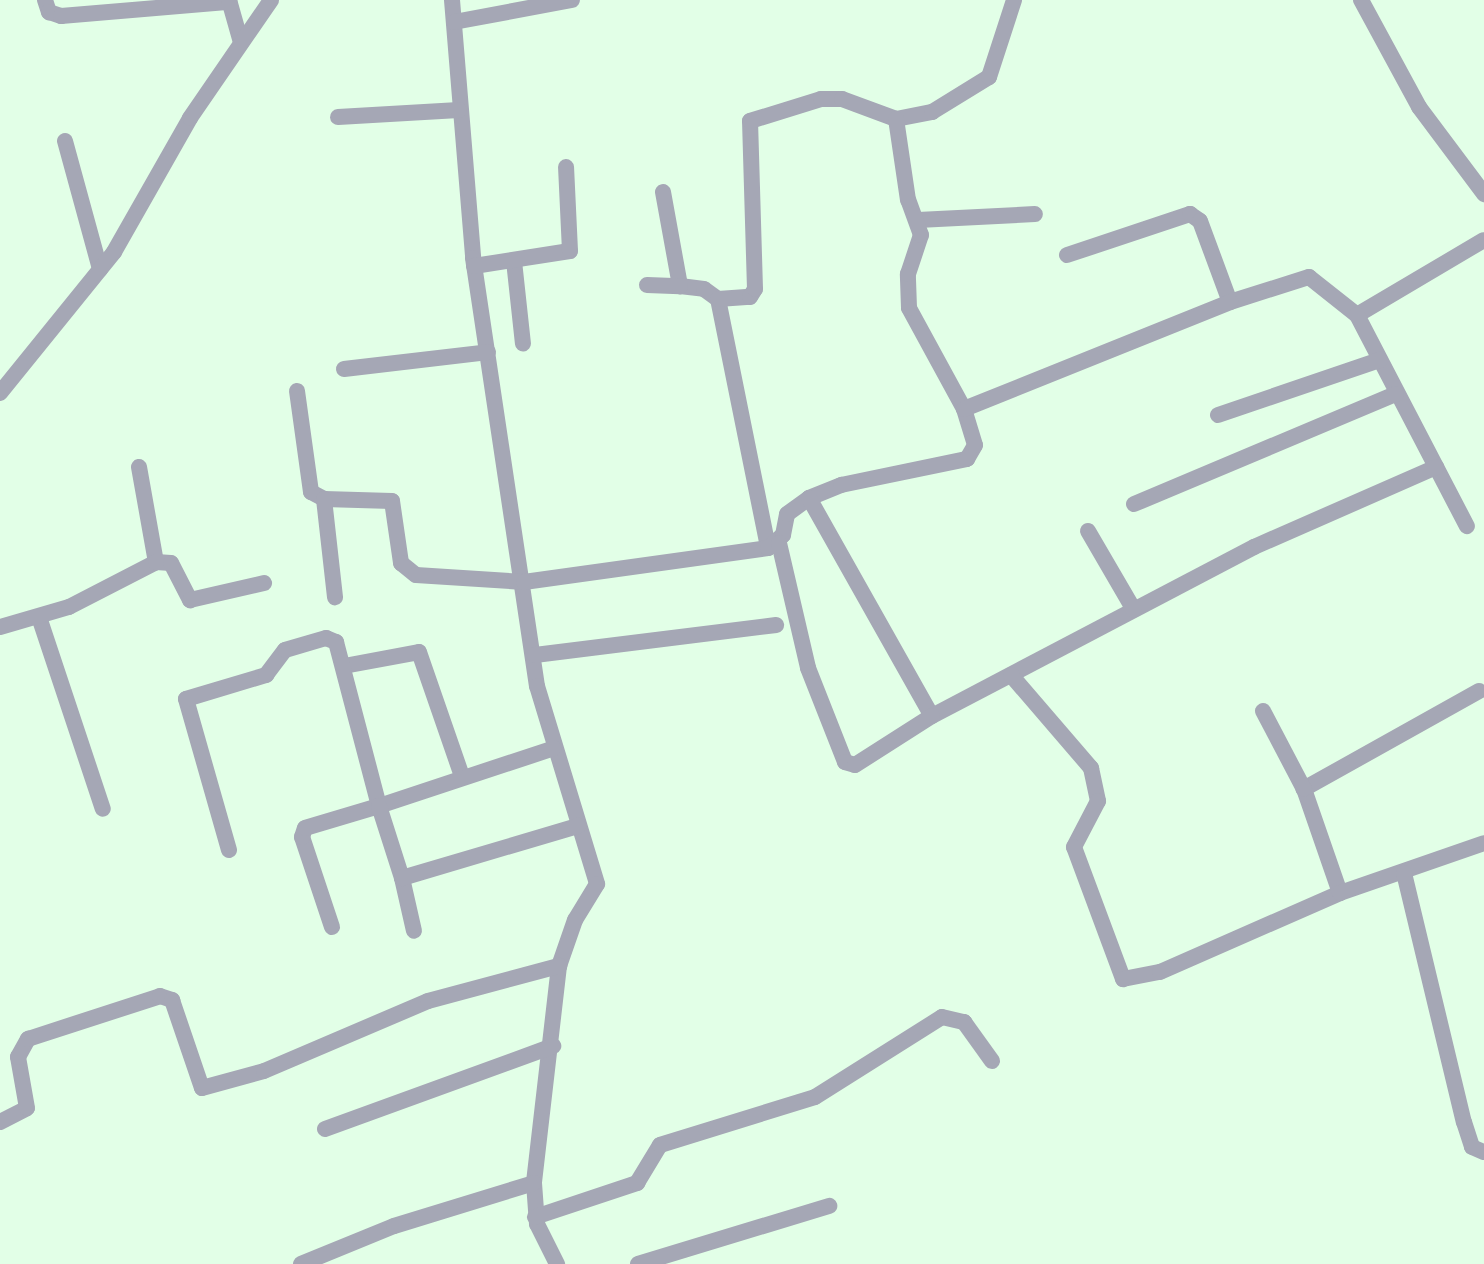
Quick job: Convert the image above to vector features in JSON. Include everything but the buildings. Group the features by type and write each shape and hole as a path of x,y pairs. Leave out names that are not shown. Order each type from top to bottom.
{"street":[{"path":"45,0 49,12 61,16 229,1 240,39"},
{"path":"3,389 100,269 240,39 271,0"},
{"path":"452,0 474,266 535,655 554,748 597,893 575,920 559,966 553,1046 534,1183 535,1217 557,1264"},
{"path":"454,22 572,0"},
{"path":"647,285 704,289 718,299 750,297 755,289 750,121 842,99 896,119 932,112 981,86 998,56 1014,0"},
{"path":"1361,0 1419,107 1484,194"},
{"path":"338,117 459,110"},
{"path":"774,545 787,514 809,498 841,485 967,459 975,445 964,409 909,308 906,290 921,235 918,220 908,200 896,119"},
{"path":"65,141 100,269"},
{"path":"474,266 570,251 566,167"},
{"path":"663,192 680,286"},
{"path":"918,220 1035,214"},
{"path":"1067,255 1196,215 1230,302"},
{"path":"1357,315 1484,240"},
{"path":"514,261 523,344"},
{"path":"964,409 1230,302 1309,277 1357,315 1467,526"},
{"path":"718,299 774,545 808,668 845,762 855,765 932,716 1254,547 1436,467"},
{"path":"344,369 488,352"},
{"path":"1218,415 1380,360"},
{"path":"0,367 3,389"},
{"path":"297,391 311,492 324,499 392,501 408,574 524,582 774,545"},
{"path":"1134,504 1396,394"},
{"path":"139,467 156,562"},
{"path":"809,498 932,716"},
{"path":"324,499 335,597"},
{"path":"1088,531 1134,610"},
{"path":"0,627 39,617 156,562 171,563 190,600 264,583"},
{"path":"39,617 103,809"},
{"path":"535,655 776,625"},
{"path":"229,850 186,699 266,675 285,650 326,638 336,642 414,931"},
{"path":"344,666 419,652 427,659 462,776"},
{"path":"1011,675 1091,768 1098,801 1074,847 1123,979 1160,972 1340,893 1484,843"},
{"path":"1304,789 1479,691"},
{"path":"1263,711 1304,789 1340,893"},
{"path":"332,927 303,831 554,748"},
{"path":"402,878 578,826"},
{"path":"1404,873 1464,1122 1472,1147 1484,1152"},
{"path":"0,1122 27,1108 18,1057 28,1039 160,996 172,1000 202,1088 264,1071 428,1001 559,966"},
{"path":"535,1217 637,1183 660,1145 815,1097 942,1017 964,1022 992,1061"},
{"path":"325,1129 553,1046"},
{"path":"301,1264 394,1226 534,1183"},
{"path":"638,1264 829,1206"}]}
